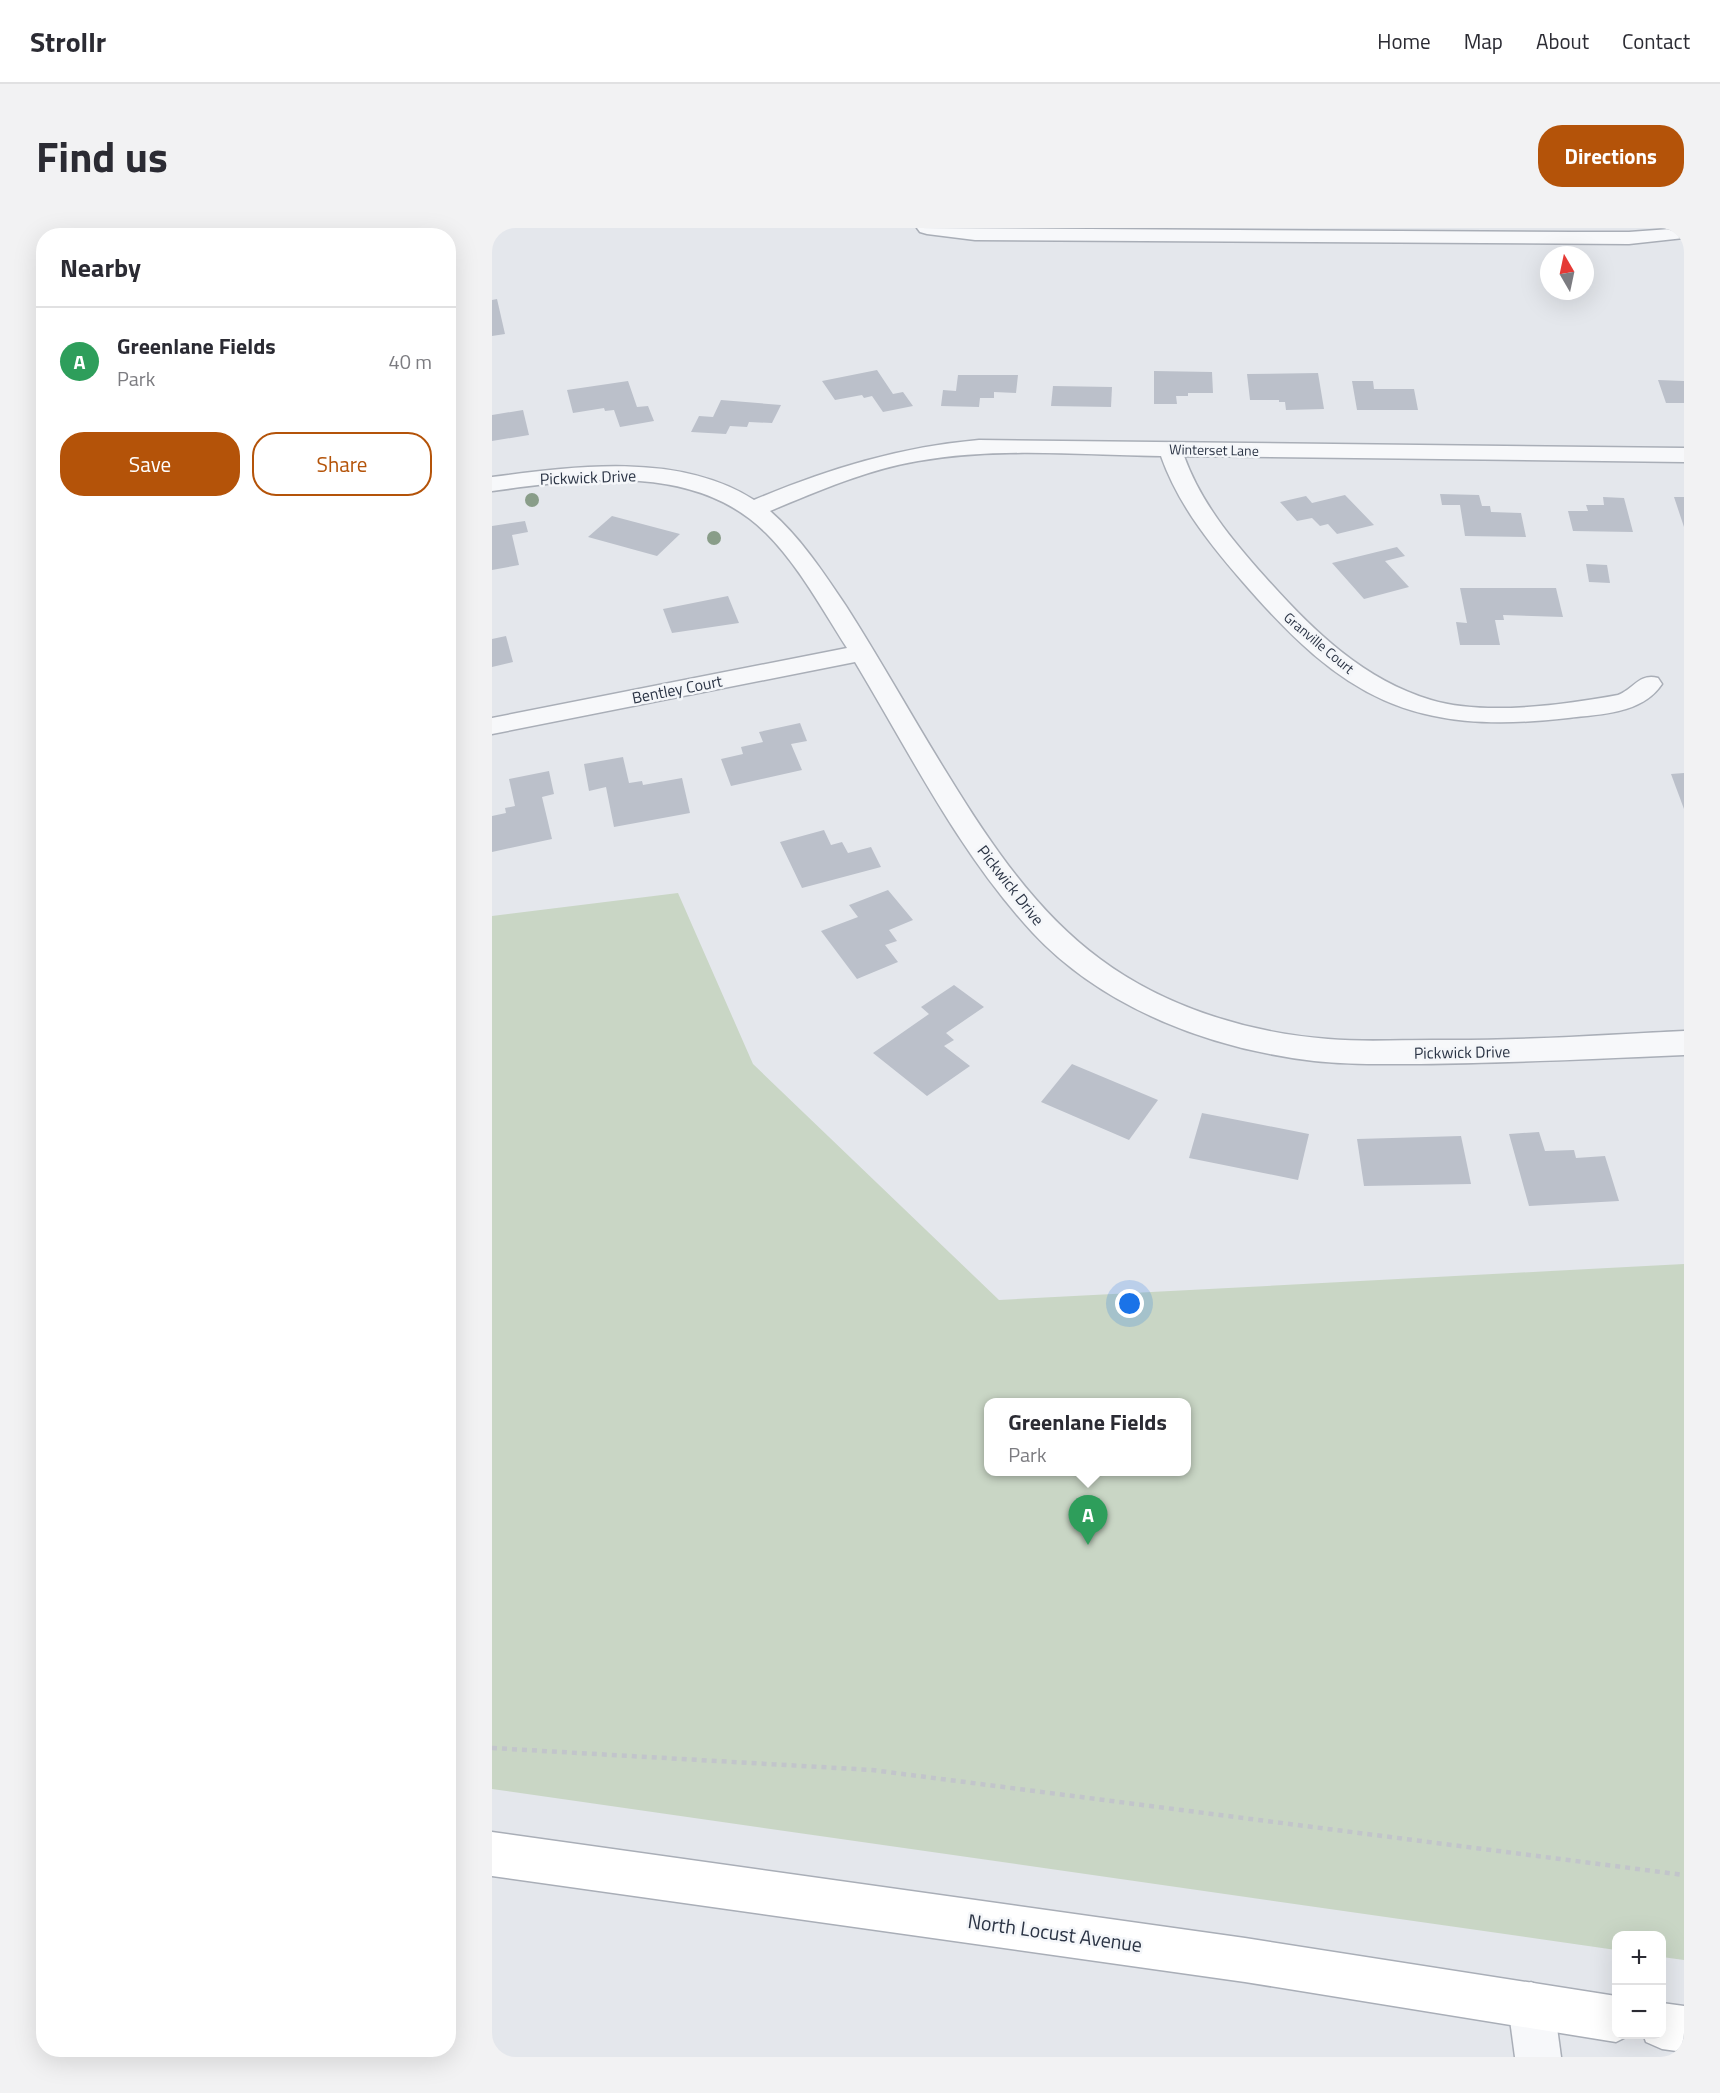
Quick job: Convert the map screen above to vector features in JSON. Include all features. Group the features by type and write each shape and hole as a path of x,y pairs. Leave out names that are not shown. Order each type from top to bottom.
{"street":[{"path":"927,228 975,234 1572,238 1629,238 1684,232"},
{"name":"Winterset Lane","path":"754,509 848,470 908,454 941,449 979,447 1684,455"},
{"name":"Granville Court","path":"1170,449 1181,479 1199,511 1284,614 1330,656 1358,676 1389,693 1424,707 1462,713 1500,715 1560,711 1606,704 1636,696 1649,684"},
{"name":"Pickwick Drive","path":"492,484 598,473 651,475 688,481 717,490 754,509 784,536 800,557 863,653 944,790 1020,900 1052,936 1090,969 1136,997 1198,1022 1300,1048 1359,1052 1483,1053 1684,1043"},
{"name":"Bentley Court","path":"492,726 863,653"},
{"name":"North Locust Avenue","path":"492,1854 839,1905 1138,1945 1612,2018"},
{"path":"1531,2006 1538,2057"},
{"path":"1666,2027 1684,2029"}],"path":[{"path":"492,1748 872,1770 1684,1875"}],"green space":[{"path":"678,893 753,1064 999,1300 1684,1264 1684,1960 1666,1958 1666,1931 1612,1931 1612,1949 492,1789 492,916"}],"building":[{"path":"497,299 505,334 492,336 492,300"},
{"path":"877,370 893,394 903,392 913,406 883,412 872,396 864,398 862,395 835,400 822,381"},
{"path":"1154,371 1212,372 1213,393 1188,393 1188,396 1176,396 1177,404 1154,404"},
{"path":"1318,373 1324,409 1286,410 1285,402 1279,402 1279,400 1250,400 1247,374"},
{"path":"958,375 1018,375 1016,393 994,392 994,398 980,398 979,407 941,406 943,390 956,391"},
{"path":"1658,380 1684,381 1684,403 1666,403"},
{"path":"628,381 637,407 648,406 654,421 620,427 614,410 605,411 604,408 573,413 567,390"},
{"path":"1352,381 1373,381 1374,389 1414,389 1418,410 1357,410"},
{"path":"1053,386 1112,387 1111,407 1051,406"},
{"path":"721,400 781,405 772,423 749,422 747,427 730,426 726,434 691,432 699,416 713,417"},
{"path":"523,410 529,435 492,441 492,415"},
{"path":"1440,494 1479,495 1482,506 1490,506 1491,512 1521,513 1526,537 1465,536 1460,505 1442,505"},
{"path":"1345,495 1374,525 1337,534 1328,524 1320,526 1312,518 1297,521 1280,502 1306,496 1312,503"},
{"path":"1603,497 1624,498 1633,532 1573,531 1568,511 1588,511 1586,505 1604,505"},
{"path":"1674,497 1684,497 1684,527"},
{"path":"612,516 680,534 657,556 588,537"},
{"path":"525,521 528,532 512,535 519,565 492,570 492,526"},
{"path":"1397,547 1405,556 1385,561 1409,587 1364,599 1332,563"},
{"path":"1586,564 1607,565 1610,583 1589,582"},
{"path":"1460,588 1556,588 1563,617 1503,615 1504,620 1495,620 1500,645 1460,645 1456,622 1467,623"},
{"path":"728,596 739,623 672,633 663,609"},
{"path":"506,636 513,662 492,667 492,639"},
{"path":"800,723 807,741 791,744 802,770 731,786 721,759 743,754 741,747 763,742 759,732"},
{"path":"623,757 629,783 642,781 643,785 682,778 690,813 614,827 606,787 589,791 584,764"},
{"path":"549,771 554,794 542,797 552,839 492,852 492,816 506,813 505,808 515,806 509,779"},
{"path":"1684,773 1684,809 1671,774"},
{"path":"824,830 831,845 842,842 848,853 871,847 881,867 802,888 780,842"},
{"path":"888,890 913,920 889,930 897,941 885,945 898,962 857,979 821,931 858,917 849,905"},
{"path":"954,985 984,1007 946,1033 954,1040 944,1046 970,1066 927,1096 873,1053 929,1014 921,1007"},
{"path":"1072,1064 1158,1100 1129,1140 1041,1102"},
{"path":"1202,1113 1309,1134 1298,1180 1189,1158"},
{"path":"1539,1132 1545,1151 1574,1150 1576,1158 1605,1156 1619,1201 1529,1206 1509,1134"},
{"path":"1461,1136 1471,1184 1364,1186 1357,1139"}],"place":[{"name":"Greenlane Fields","path":"1088,1545"}]}
